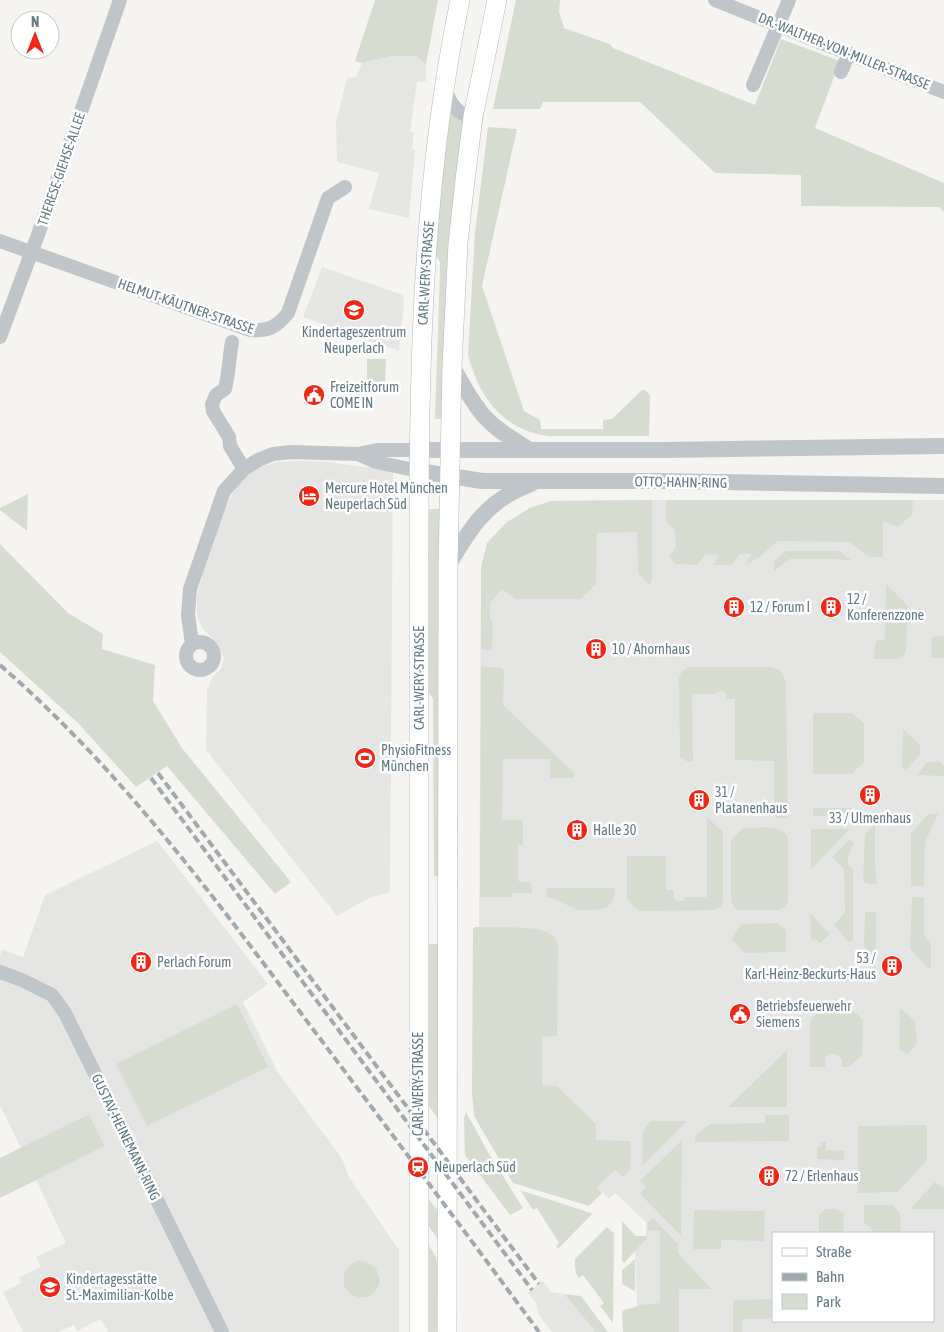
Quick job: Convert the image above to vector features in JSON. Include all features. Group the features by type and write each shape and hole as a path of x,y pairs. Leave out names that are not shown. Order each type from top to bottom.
{"main road":[{"name":"CARL-WERY-STRASSE","path":"419,1332 420,353 431,186 444,87 460,0"},
{"name":"CARL-WERY-STRASSE","path":"446,1332 448,566 452,366 458,243 473,117 497,0"}],"street":[{"name":"THERESE-GIEHSE-ALLEE","path":"0,337 32,252 120,0"},
{"name":"DR.-WALTHER-VON-MILLER-STRASSE","path":"715,0 944,92"},
{"path":"753,85 789,0"},
{"path":"841,72 849,53"},
{"path":"444,87 454,107 467,116 473,117"},
{"name":"HELMUT-KÄUTNER-STRASSE","path":"0,241 250,330 261,331 279,324 288,313 328,198 345,187"},
{"path":"232,342 225,389 216,395 212,404 213,411 229,437 230,446 244,469"},
{"path":"452,366 486,418 502,432 528,449"},
{"path":"192,644 188,615 190,589 224,491 244,469 258,460 280,453 358,454 377,450 661,450 944,446"},
{"path":"358,454 376,462 419,471"},
{"name":"OTTO-HAHN-RING","path":"419,471 482,481 944,486"},
{"path":"448,566 469,532 491,505 515,490 539,481"},
{"name":"GUSTAV-HEINEMANN-RING","path":"0,972 22,980 52,995 65,1012 222,1332"}],"shaded area":[{"path":"391,56 416,56 426,64 426,81 417,82 410,132 414,133 412,149 415,150 409,218 369,209 379,173 337,162 336,122 347,78 356,77 362,63"},
{"name":"Kindertageszentrum Neuperlach","path":"322,267 403,295 404,303 399,351 303,317"},
{"path":"279,462 328,462 393,471 390,892 369,898 337,916 206,750 207,690 213,676 221,669 224,658 217,643 202,628 197,616 197,595 205,567 222,517 234,490 258,467"},
{"path":"944,500 944,1332 638,1332 635,1250 646,1239 646,1222 615,1193 609,1199 597,1187 534,1181 479,948 481,567 487,543 507,522 530,508 551,501"},
{"path":"157,841 268,984 243,1002 277,1071 341,1157 349,1177 399,1250 399,1332 108,1332 101,1319 77,1331 74,1325 58,1332 23,1332 3,1292 21,1283 19,1277 41,1267 36,1257 66,1243 36,1180 105,1146 89,1114 21,1148 0,1105 0,956 2,949 23,957 45,895"},
{"path":"543,1281 551,1292 564,1294 596,1332 552,1332 538,1314 536,1303 528,1293"}],"green space":[{"path":"375,0 438,0 426,64 416,56 391,56 362,63 355,61"},
{"path":"516,0 560,0 559,12 564,28 610,44 613,48 755,105 781,39 840,61 815,128 944,183 944,212 939,207 801,206 801,175 715,173 640,102 543,102 540,109 493,109"},
{"path":"448,110 467,122 444,419 435,419 440,262 432,248"},
{"path":"488,127 517,129 482,286 524,411 540,420 541,429 603,429 603,420 612,419 642,390 645,390 650,395 649,436 548,436 532,433 506,419 486,398 479,385 468,355 475,233"},
{"path":"367,359 386,359 385,384 367,384"},
{"path":"28,494 27,531 0,510 0,508"},
{"path":"652,500 652,577 650,586 638,573 637,532 597,533 596,584 581,599 516,599 502,589 490,603 490,619 493,623 492,650 481,649 481,567 487,543 507,522 530,508 551,501"},
{"path":"666,500 913,500 912,515 898,527 883,521 883,557 869,557 849,542 778,541 758,558 746,565 751,554 740,554 732,565 713,565 719,555 706,554 697,565 675,564 669,556 676,548 675,530 666,522"},
{"path":"423,509 444,509 444,877 434,876 433,699 428,691"},
{"path":"0,544 68,613 103,634 102,649 155,665 153,701 182,748 291,882 275,894 167,766 136,787 78,723 0,652"},
{"path":"785,551 840,551 852,561 790,559 774,571 774,561"},
{"path":"886,584 908,606 906,652 899,659 873,659 876,641 885,639"},
{"path":"944,636 944,658 931,658 932,637"},
{"path":"481,666 501,668 504,671 503,705 574,773 574,778 550,778 550,759 503,759 502,820 523,820 523,845 518,845 518,881 531,883 532,893 512,893 512,897 480,897"},
{"path":"688,667 771,667 780,670 786,681 788,816 785,818 777,818 772,814 732,814 724,805 774,805 774,761 735,760 735,699 726,699 726,693 723,691 718,691 715,694 692,694 693,761 686,761 680,757 679,677 682,671"},
{"path":"813,713 852,713 864,723 864,762 852,774 813,774"},
{"path":"903,729 920,745 920,755 906,770 902,766"},
{"path":"940,761 944,766 944,776 917,775 926,763"},
{"path":"813,808 851,808 852,810 860,810 850,820 846,816 813,816"},
{"path":"928,814 938,814 925,842 924,886 911,886 911,833"},
{"path":"707,817 723,832 723,901 721,907 713,910 641,911 634,907 627,899 627,856 666,856 666,890 674,890 674,898 677,901 683,901 685,897 707,897"},
{"path":"875,824 877,884 869,884 863,882 865,834"},
{"path":"743,828 774,828 780,830 788,837 788,902 780,910 738,910 731,901 731,840"},
{"path":"811,829 850,829 811,869"},
{"path":"850,839 854,843 848,856 848,865 853,869 853,941 848,941 834,925 845,912 844,869 832,857"},
{"path":"547,888 615,888 611,903 605,908 580,910 546,897"},
{"path":"912,897 924,897 924,934 931,945 931,968 928,968 910,949"},
{"path":"865,912 876,912 876,956 864,947"},
{"path":"810,913 830,934 820,943 817,940 811,939"},
{"path":"777,923 786,930 786,952 745,953 731,939 741,924"},
{"path":"475,927 542,930 552,935 556,940 558,945 557,1036 542,1037 542,1085 557,1086 596,1124 596,1140 631,1141 630,1170 623,1177 615,1170 597,1187 602,1193 589,1206 513,1183 474,1116 472,1092 473,929"},
{"path":"423,944 443,944 443,1125 422,1097"},
{"path":"237,1004 268,1067 147,1126 116,1064"},
{"path":"815,1006 849,1007 863,1020 862,1055 849,1067 842,1067 842,1059 836,1054 830,1054 825,1058 825,1067 810,1067 810,1021 815,1015"},
{"path":"900,1008 915,1021 917,1043 908,1054 899,1049"},
{"path":"787,1050 787,1107 728,1107"},
{"path":"466,1112 489,1154 523,1208 510,1215 465,1155 464,1118"},
{"path":"89,1114 105,1146 0,1198 0,1158"},
{"path":"765,1115 789,1115 789,1141 695,1142 695,1136 710,1124 765,1123"},
{"path":"651,1121 687,1121 642,1166 643,1131"},
{"path":"927,1125 927,1160 898,1192 858,1193 858,1126"},
{"path":"682,1140 681,1236 640,1194 646,1187 640,1181"},
{"path":"821,1142 826,1142 826,1150 844,1151 844,1160 817,1159 817,1147 821,1146"},
{"path":"935,1182 944,1188 944,1209 910,1209"},
{"path":"520,1190 592,1214 558,1249 556,1246 559,1243 537,1208 533,1210"},
{"path":"424,1193 444,1219 441,1244 424,1219"},
{"path":"864,1205 893,1205 900,1213 901,1232 874,1232 864,1222"},
{"path":"825,1209 836,1209 844,1214 843,1232 819,1232 819,1215"},
{"path":"694,1210 765,1211 764,1241 721,1240 721,1249 693,1249"},
{"path":"653,1218 678,1244 678,1253 711,1289 679,1289 679,1332 623,1332 622,1312 624,1310 639,1305 660,1303 660,1231 648,1230 647,1223"},
{"path":"622,1221 636,1236 647,1236 624,1263 622,1260"},
{"path":"607,1227 614,1233 613,1323 600,1306 604,1303 583,1275 579,1278 575,1267 575,1259"},
{"path":"428,1244 436,1257 438,1266 438,1332 424,1332"},
{"path":"635,1259 635,1291 622,1284 622,1270"},
{"path":"365,1261 376,1268 380,1280 374,1293 366,1297 352,1295 344,1286 344,1273 352,1263"},
{"path":"564,1294 581,1296 608,1332 596,1332"},
{"path":"772,1299 772,1319 742,1319 742,1332 733,1332 733,1300"}],"railway":[{"path":"0,665 81,742 190,868 258,955 539,1332"},
{"path":"158,773 539,1284"},
{"path":"151,778 532,1290"}],"place":[{"name":"Kindertageszentrum Neuperlach","path":"354,310"},
{"name":"Freizeitforum COME IN","path":"314,395"},
{"name":"Mercure Hotel München Neuperlach Süd","path":"309,496"},
{"name":"12 / Forum I","path":"734,607"},
{"name":"12 / Konferenzzone","path":"831,607"},
{"name":"10 / Ahornhaus","path":"596,649"},
{"name":"PhysioFitness München","path":"365,758"},
{"name":"33 / Ulmenhaus","path":"870,795"},
{"name":"31 / Platanenhaus","path":"699,800"},
{"name":"Halle 30","path":"577,830"},
{"name":"Perlach Forum","path":"141,962"},
{"name":"53 / Karl-Heinz-Beckurts-Haus","path":"892,966"},
{"name":"Betriebsfeuerwehr Siemens","path":"740,1014"},
{"name":"Neuperlach Süd","path":"418,1167"},
{"name":"72 / Erlenhaus","path":"769,1176"},
{"name":"Kindertagesstätte St.-Maximilian-Kolbe","path":"50,1287"}]}
